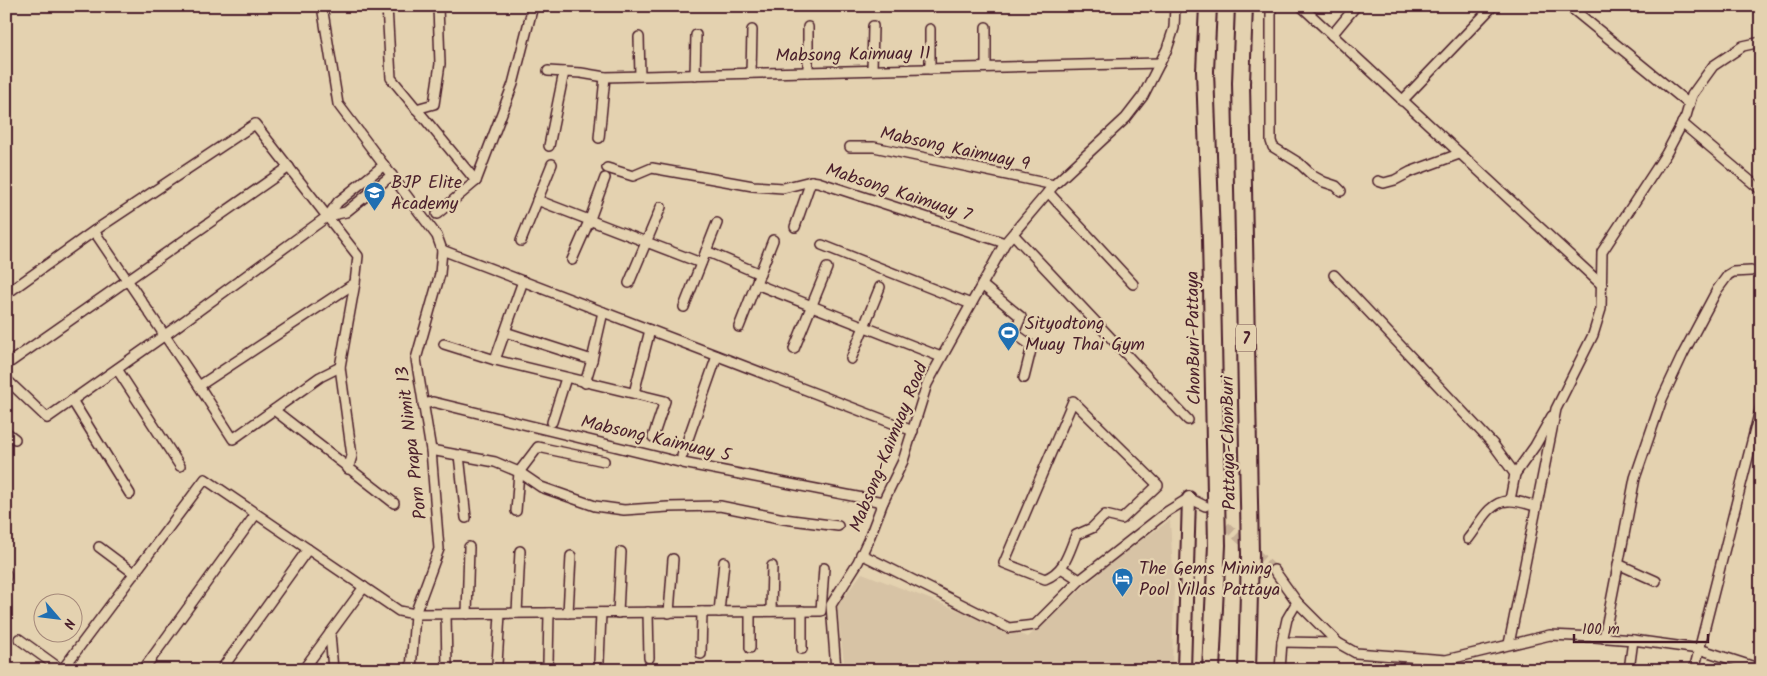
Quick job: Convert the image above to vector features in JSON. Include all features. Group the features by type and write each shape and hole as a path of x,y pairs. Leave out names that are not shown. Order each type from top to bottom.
{"highway":[{"name":"ChonBuri-Pattaya","path":"1208,6 1205,71 1212,240 1217,545 1211,670"},
{"name":"Pattaya-ChonBuri","path":"1244,6 1241,84 1250,554 1247,670"}],"street":[{"path":"322,6 338,104 437,236 442,250 913,431"},
{"path":"387,6 391,78 476,181"},
{"path":"416,110 434,104 440,64 438,6"},
{"path":"437,214 476,181 513,84 533,6"},
{"name":"Mabsong-Kaimuay Road","path":"836,670 831,605 861,554 883,502 903,462 927,384 1005,243 1051,188 1126,118 1143,96 1168,49 1174,28 1175,6"},
{"path":"1271,6 1271,141 1273,147 1299,163 1318,180 1336,186 1341,191"},
{"path":"1300,6 1602,285"},
{"path":"1332,35 1356,6"},
{"path":"1402,100 1493,6"},
{"path":"1569,6 1689,104"},
{"path":"872,70 873,26"},
{"path":"808,27 808,72"},
{"path":"986,27 986,67"},
{"path":"930,29 930,68"},
{"path":"751,73 752,30"},
{"path":"696,35 696,75"},
{"path":"639,37 640,76"},
{"path":"1510,500 1515,474 1535,446 1556,409 1593,335 1601,309 1602,252 1666,154 1682,123 1692,95 1713,66 1743,46 1761,42"},
{"name":"Mabsong Kaimuay 11","path":"548,72 605,77 1160,63"},
{"path":"549,146 564,72"},
{"path":"599,138 605,77"},
{"path":"1682,123 1761,190"},
{"path":"6,294 94,231 255,124 358,256 340,367 352,456 348,469"},
{"name":"Mabsong Kaimuay 9","path":"850,147 874,146 1051,188"},
{"path":"1378,181 1384,183 1395,180 1410,172 1459,154"},
{"path":"521,242 552,164"},
{"path":"6,379 47,418 328,216 338,202 384,166"},
{"path":"6,365 289,168"},
{"name":"Mabsong Kaimuay 7","path":"607,168 633,176 652,168 753,186 783,188 811,181 818,182 1005,243"},
{"path":"328,216 346,212 392,175"},
{"path":"572,260 605,178"},
{"path":"795,227 811,181"},
{"path":"1051,188 1133,284"},
{"path":"537,200 590,219 701,264"},
{"path":"629,283 661,207"},
{"path":"684,308 717,223"},
{"path":"94,231 233,439 320,377 340,367"},
{"path":"1013,234 1188,420"},
{"path":"739,327 773,240"},
{"path":"822,245 971,304"},
{"name":"Porn Prapa Nimit 13","path":"411,670 415,614 439,549 431,450 416,359 440,274 442,250"},
{"path":"706,251 760,274"},
{"path":"794,349 826,268"},
{"path":"1604,638 1635,478 1662,399 1717,290 1728,275 1733,272 1751,271"},
{"path":"1334,275 1493,444 1515,474"},
{"path":"495,360 523,281"},
{"path":"199,386 355,283"},
{"path":"756,284 941,357"},
{"path":"982,285 1021,317 1014,333 1032,346 1024,378"},
{"path":"851,359 880,287"},
{"path":"585,383 603,312"},
{"path":"634,393 650,330"},
{"path":"505,332 592,360"},
{"path":"444,344 495,360 665,401 653,437"},
{"path":"682,456 717,356"},
{"path":"117,369 180,466"},
{"path":"552,422 566,378"},
{"path":"72,400 130,494"},
{"path":"1073,401 1158,484 1122,519 1105,516 1092,528 1076,535 1061,568 1055,575 1045,579 1004,563 1073,401"},
{"name":"Mabsong Kaimuay 5","path":"423,404 433,402 683,463 883,502"},
{"path":"1694,670 1761,406"},
{"path":"1509,644 1556,409"},
{"path":"274,410 394,503"},
{"path":"6,432 15,439"},
{"path":"516,511 519,472 538,447 604,461"},
{"path":"431,450 495,462 519,472 541,488 595,506 624,510 720,506 784,519 838,526"},
{"path":"459,455 466,518"},
{"path":"19,639 62,670 205,479 399,611 415,614 821,611 824,568"},
{"path":"1189,498 1205,506"},
{"path":"861,554 1009,628 1035,625 1080,580 1168,510 1189,498"},
{"path":"1184,670 1189,498"},
{"path":"1468,539 1486,513 1494,506 1510,500 1536,506"},
{"path":"143,670 256,514"},
{"path":"99,547 135,574"},
{"path":"467,614 469,547"},
{"path":"221,670 308,549"},
{"path":"517,613 520,551"},
{"path":"618,613 621,552"},
{"path":"568,613 571,556"},
{"path":"669,613 673,559"},
{"path":"720,612 724,562"},
{"path":"1618,564 1656,581"},
{"path":"771,612 772,566"},
{"path":"1061,568 1080,580"},
{"path":"1274,570 1297,602 1338,643 1356,653 1446,660 1550,635 1633,640 1698,649 1761,669"},
{"path":"302,670 364,587"},
{"path":"1280,670 1282,642 1287,619 1297,602"},
{"path":"802,611 802,649"},
{"path":"648,612 649,658"},
{"path":"701,654 702,612"},
{"path":"750,612 750,648"},
{"path":"548,662 549,613"},
{"path":"599,661 601,613"},
{"path":"446,614 447,667"},
{"path":"497,664 500,614"},
{"path":"330,633 333,670"},
{"path":"1629,670 1633,640"},
{"path":"1282,642 1338,643"}],"shaded area":[{"name":"The Gems Mining Pool Villas Pattaya","path":"1170,520 1174,587 1172,670 845,670 837,606 862,573 1028,637 1115,559"}],"tunnel":[{"path":"1216,517 1274,570"}],"place":[{"name":"BJP Elite Academy","path":"375,211"},
{"name":"Sityodtong Muay Thai Gym","path":"1009,352"},
{"name":"The Gems Mining Pool Villas Pattaya","path":"1123,597"}]}
